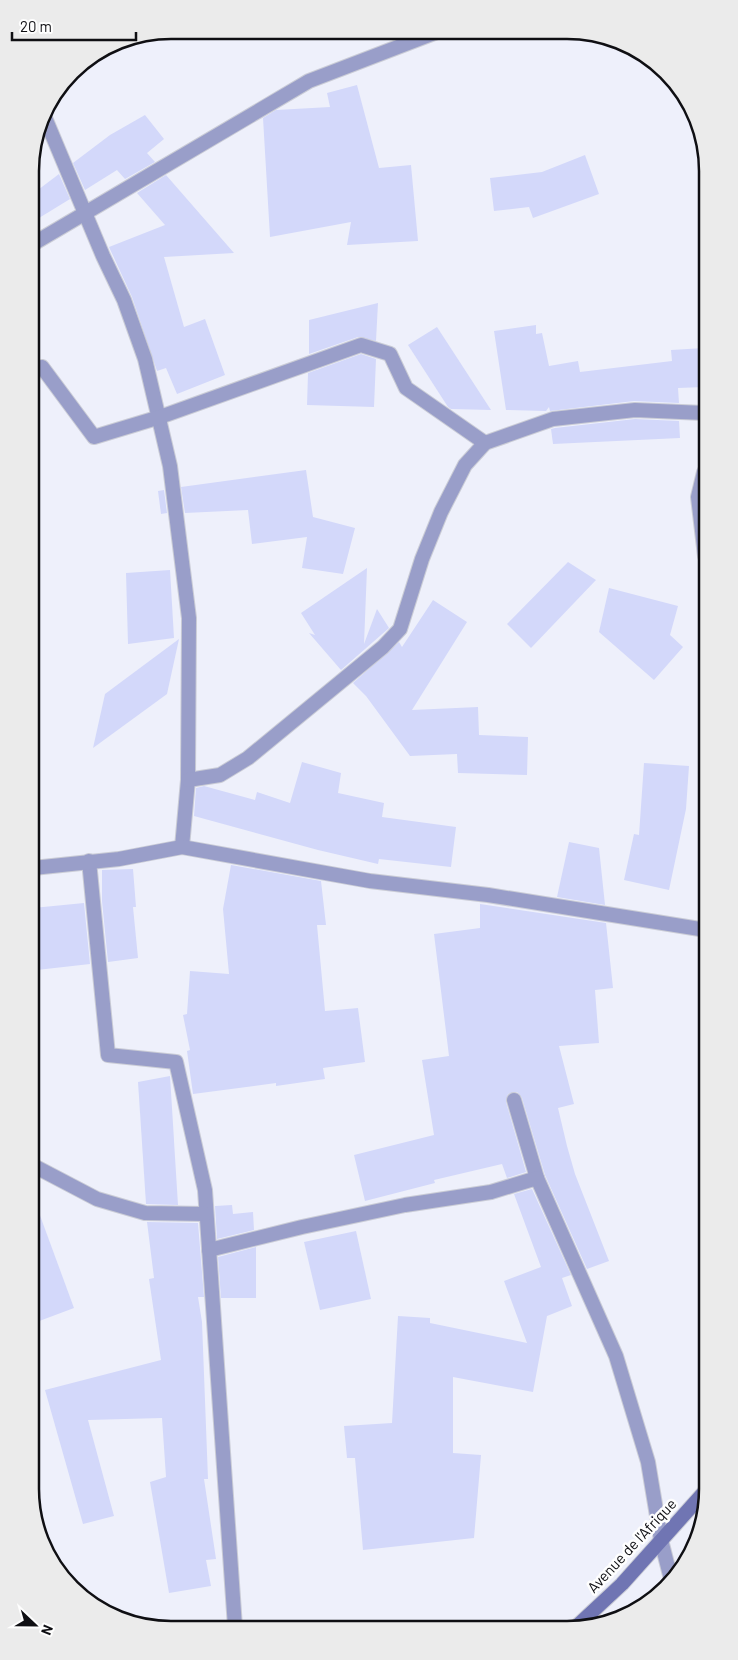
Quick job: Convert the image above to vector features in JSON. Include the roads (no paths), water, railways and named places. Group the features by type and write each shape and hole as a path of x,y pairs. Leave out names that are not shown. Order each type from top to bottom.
{"main road":[{"name":"Avenue de l'Afrique","path":"583,1620 622,1584 699,1498"}],"street":[{"path":"39,240 309,82 419,39"},
{"path":"48,124 84,214 124,300 145,359 170,466 189,618 188,780 182,847"},
{"path":"42,367 94,438 160,417 261,379 361,345 390,354 406,388 485,443"},
{"path":"188,780 220,775 248,758 383,647 400,629 422,559 441,512 465,466 485,443 553,419 635,410 699,413"},
{"path":"699,493 699,507"},
{"path":"39,867 119,859 182,847 370,881 488,895 699,929"},
{"path":"90,861 108,1055 176,1062 205,1190 235,1621"},
{"path":"514,1100 537,1178 616,1356 648,1462 661,1540 669,1572"},
{"path":"39,1169 97,1199 145,1213 206,1214"},
{"path":"209,1250 311,1225 405,1205 490,1192 537,1178"}]}
